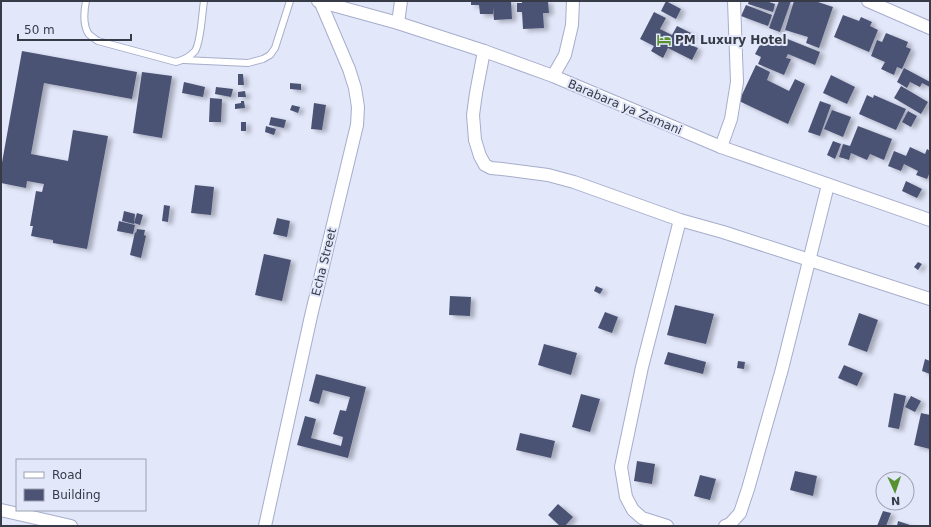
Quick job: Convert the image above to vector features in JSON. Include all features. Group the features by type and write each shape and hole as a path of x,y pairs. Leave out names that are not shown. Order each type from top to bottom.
{"street":[{"name":"Barabara ya Zamani","path":"319,1 398,23 484,51 552,76 720,147 930,220"},
{"name":"Echa Street","path":"265,526 311,316 357,125 358,108 355,88 349,69 319,1"},
{"path":"398,23 401,1"},
{"path":"552,76 565,55 572,25 573,1"},
{"path":"720,147 731,119 737,82 734,1"},
{"path":"874,2 930,28"},
{"path":"484,51 473,116 475,140 480,156 485,165 496,168 548,175 574,182 680,220 930,299"},
{"path":"725,526 730,524 740,512 748,489 782,369 828,185"},
{"path":"667,526 642,518 633,510 626,497 621,467 642,367 680,220"},
{"path":"1,510 71,526"}],"lane":[{"path":"86,1 84,8 85,24 89,34 98,41 168,61 176,62 184,60 248,63 263,59 270,55 275,48 290,1"},
{"path":"184,60 195,50 199,36 204,1"}],"building":[{"path":"471,1 511,1 512,19 494,20 493,7 493,14 480,14 479,5 471,5"},
{"path":"522,1 548,1 549,13 543,13 544,28 523,29 522,12 517,12 517,3 522,3"},
{"path":"666,1 681,9 676,19 661,11"},
{"path":"749,1 769,1 775,4 773,12 748,4"},
{"path":"779,1 791,1 780,32 769,28"},
{"path":"794,1 815,1 833,7 819,48 806,43 808,37 785,30"},
{"path":"746,5 772,15 768,26 741,16"},
{"path":"654,12 666,18 660,29 672,35 677,26 693,34 688,44 698,48 692,60 668,48 663,58 651,51 654,46 640,39"},
{"path":"843,15 859,21 861,17 872,22 870,26 878,30 869,52 834,37"},
{"path":"886,33 908,42 906,47 911,49 902,69 897,67 894,75 881,69 885,62 871,56 877,40 882,42"},
{"path":"780,36 820,52 815,65 788,54 786,58 791,59 784,75 758,64 761,57 755,54 763,39 776,45"},
{"path":"22,51 137,72 132,99 44,83 31,154 68,161 73,130 108,136 87,249 53,243 53,240 31,236 33,226 30,226 36,191 42,192 44,184 27,181 26,188 1,183 1,168"},
{"path":"756,65 770,72 767,80 789,91 795,79 805,84 788,124 739,101"},
{"path":"904,68 930,82 930,87 922,83 920,87 910,82 907,88 897,82"},
{"path":"142,72 172,76 162,138 133,133"},
{"path":"238,74 243,74 244,85 238,85"},
{"path":"831,75 855,87 847,104 823,93"},
{"path":"184,82 205,87 203,97 182,93"},
{"path":"290,83 301,84 301,90 290,89"},
{"path":"901,86 928,102 921,114 894,98"},
{"path":"216,87 233,89 231,97 215,94"},
{"path":"245,91 246,97 238,97 238,92"},
{"path":"867,95 873,98 874,95 906,109 896,130 859,114"},
{"path":"210,98 222,99 221,122 209,122"},
{"path":"241,101 244,101 245,108 235,109 235,104 241,103"},
{"path":"820,101 831,105 820,136 808,132"},
{"path":"314,103 326,105 322,130 311,129"},
{"path":"292,105 300,107 298,113 290,110"},
{"path":"832,110 851,117 843,137 824,129"},
{"path":"908,111 917,116 911,127 902,122"},
{"path":"271,117 286,120 284,128 269,125"},
{"path":"241,122 246,122 246,131 241,131"},
{"path":"266,126 276,129 274,135 265,132"},
{"path":"858,126 892,139 884,160 870,154 867,160 851,153 849,160 839,157 843,144 850,146"},
{"path":"833,141 841,144 835,159 827,155"},
{"path":"910,147 925,154 927,149 930,151 930,172 927,179 916,175 918,171 904,164 901,171 888,166 894,151 906,156"},
{"path":"906,181 922,189 917,198 902,191"},
{"path":"195,185 214,187 211,215 191,213"},
{"path":"164,205 170,206 168,222 162,221"},
{"path":"124,211 135,214 134,224 122,221"},
{"path":"137,213 143,215 140,225 134,223"},
{"path":"277,218 290,221 287,237 273,234"},
{"path":"119,221 135,225 133,234 117,231"},
{"path":"137,229 145,230 144,235 146,236 141,258 130,255"},
{"path":"264,254 291,260 282,301 255,295"},
{"path":"918,262 922,264 918,270 914,267"},
{"path":"596,286 603,289 600,294 594,291"},
{"path":"450,296 471,297 470,316 449,315"},
{"path":"675,305 714,314 706,344 667,335"},
{"path":"605,312 618,317 612,333 598,328"},
{"path":"859,313 878,320 867,352 848,345"},
{"path":"544,344 577,353 571,375 538,365"},
{"path":"668,352 706,362 703,374 664,364"},
{"path":"925,359 930,361 930,374 922,371"},
{"path":"738,361 745,362 744,369 737,368"},
{"path":"844,365 863,373 857,386 838,378"},
{"path":"316,374 366,387 348,458 297,445 305,416 316,419 311,438 341,446 343,437 333,434 340,410 346,411 350,397 323,390 319,404 309,401"},
{"path":"894,393 906,396 899,429 888,427"},
{"path":"581,394 600,399 590,432 572,427"},
{"path":"911,396 921,401 915,412 905,407"},
{"path":"921,413 930,415 930,449 914,445"},
{"path":"520,433 555,441 551,458 516,450"},
{"path":"637,461 655,464 652,484 634,481"},
{"path":"795,471 817,476 813,496 790,490"},
{"path":"700,475 716,479 710,500 694,496"},
{"path":"558,504 573,517 565,526 560,526 548,515"},
{"path":"883,511 891,513 886,526 877,526"},
{"path":"898,521 913,526 897,526"}],"place":[{"name":"PM Luxury Hotel","path":"664,40"}]}
